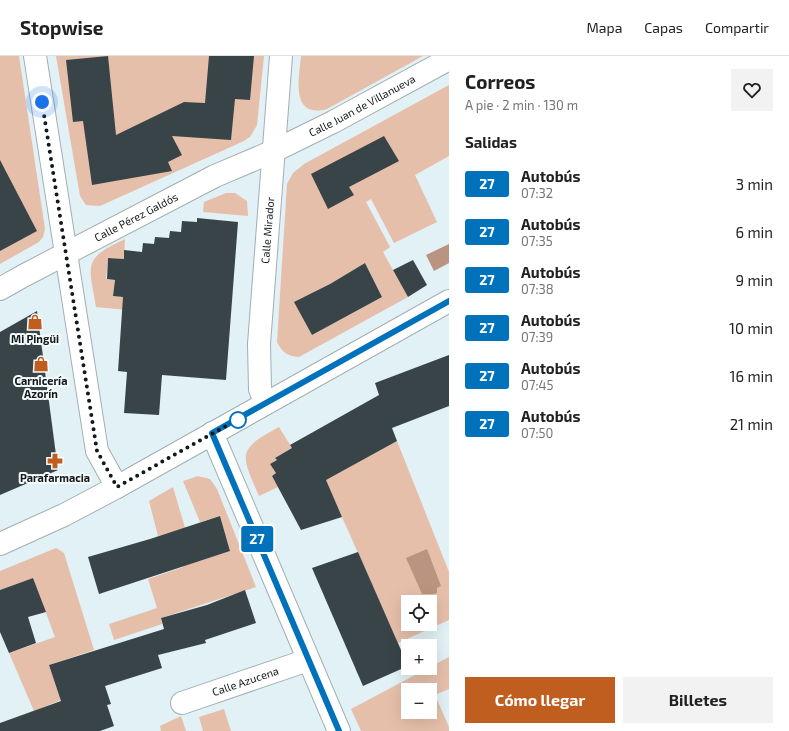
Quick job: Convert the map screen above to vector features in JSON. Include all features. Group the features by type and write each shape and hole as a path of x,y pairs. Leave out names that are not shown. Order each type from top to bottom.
{"street":[{"path":"35,56 64,253 97,451 117,487"},
{"name":"Calle Mirador","path":"265,403 260,389 259,344 281,56"},
{"name":"Calle Juan de Villanueva","path":"274,151 334,122 449,59"},
{"name":"Calle Pérez Galdós","path":"0,289 64,253 215,176 274,151"},
{"path":"0,544 64,515 117,487 449,301"},
{"path":"212,433 339,731"},
{"name":"Calle Azucena","path":"182,703 308,660"}],"shaded area":[{"path":"0,56 19,56 45,229 43,237 39,242 0,264"},
{"path":"56,56 264,56 257,125 250,137 244,141 100,206 86,205 80,196"},
{"path":"301,56 423,56 327,109 315,110 307,108 302,102 299,94"},
{"path":"449,85 449,156 415,175 437,222 394,243 371,199 366,202 390,247 383,252 408,297 299,357 291,356 285,353 277,342 287,184 293,173 304,164","holes":["365,263 382,297 312,335 295,302 330,284"]},
{"path":"226,193 235,193 247,201 248,216 203,212 204,202"},
{"path":"125,239 124,259 108,258 106,279 115,280 113,296 138,298 137,311 96,307 91,272 92,264 101,252"},
{"path":"449,244 449,263 434,271 426,255"},
{"path":"279,427 292,448 275,458 277,460 270,464 276,473 272,476 278,487 259,496 248,471 246,454 255,442"},
{"path":"397,441 449,572 449,620 437,625 437,595 401,595 401,631 425,631 407,639 401,639 401,642 398,643 338,508 313,486"},
{"path":"198,476 210,479 217,489 256,587 161,618 162,624 114,640 109,624 157,608 148,579 183,567 172,532 158,536 149,501 173,487 195,562 230,551 220,516 200,522 183,481"},
{"path":"56,548 64,553 94,650 49,665 61,700 34,711 9,653 55,637 33,578 0,590 0,571"},
{"path":"427,549 441,586 437,588 437,593 433,594 422,594 406,558"},
{"path":"449,657 449,689 437,694 437,683 401,683 401,719 437,719 437,700 449,727 449,731 361,731 351,709 415,675 437,675 437,663"},
{"path":"224,709 231,731 203,731 199,717"},
{"path":"181,716 186,731 161,731 160,726"}],"building":[{"path":"108,56 116,135 184,102 205,103 209,56 254,56 250,100 235,99 231,140 172,136 182,155 168,162 172,171 92,185 83,121 73,122 66,60"},
{"path":"384,136 399,161 349,187 354,195 328,209 311,174"},
{"path":"0,160 37,231 0,251"},
{"path":"197,218 238,222 226,380 162,375 159,415 124,413 127,372 118,371 123,297 113,296 115,280 107,279 108,258 124,259 124,250 142,252 143,243 154,244 155,237 169,238 170,231 181,232 182,221 197,222"},
{"path":"413,260 427,285 408,297 393,270"},
{"path":"365,263 382,297 312,335 294,302 330,284"},
{"path":"37,311 58,470 0,495 0,332"},
{"path":"449,355 449,406 392,428 397,441 326,480 342,517 301,530 272,476 276,473 270,464 277,460 275,458 292,448 290,445 379,395 375,383"},
{"path":"220,516 230,551 99,594 88,557 150,539"},
{"path":"358,552 401,650 401,669 363,686 312,568"},
{"path":"33,578 46,612 28,617 36,643 9,653 0,632 0,590"},
{"path":"245,590 256,623 205,640 206,643 158,655 162,668 105,686 111,704 107,705 114,726 100,731 0,731 0,723 61,701 49,665 164,629 161,618 207,605"}],"bus line":[{"name":"27","path":"339,731 212,433 449,301"}],"place":[{"name":"Mi Pingüi","path":"35,322"},
{"name":"Carnicería Azorín","path":"41,364"},
{"name":"Parafarmacia","path":"55,461"}],"route":[{"path":"42,102 64,253 97,451 117,487 240,418 238,420"}]}
